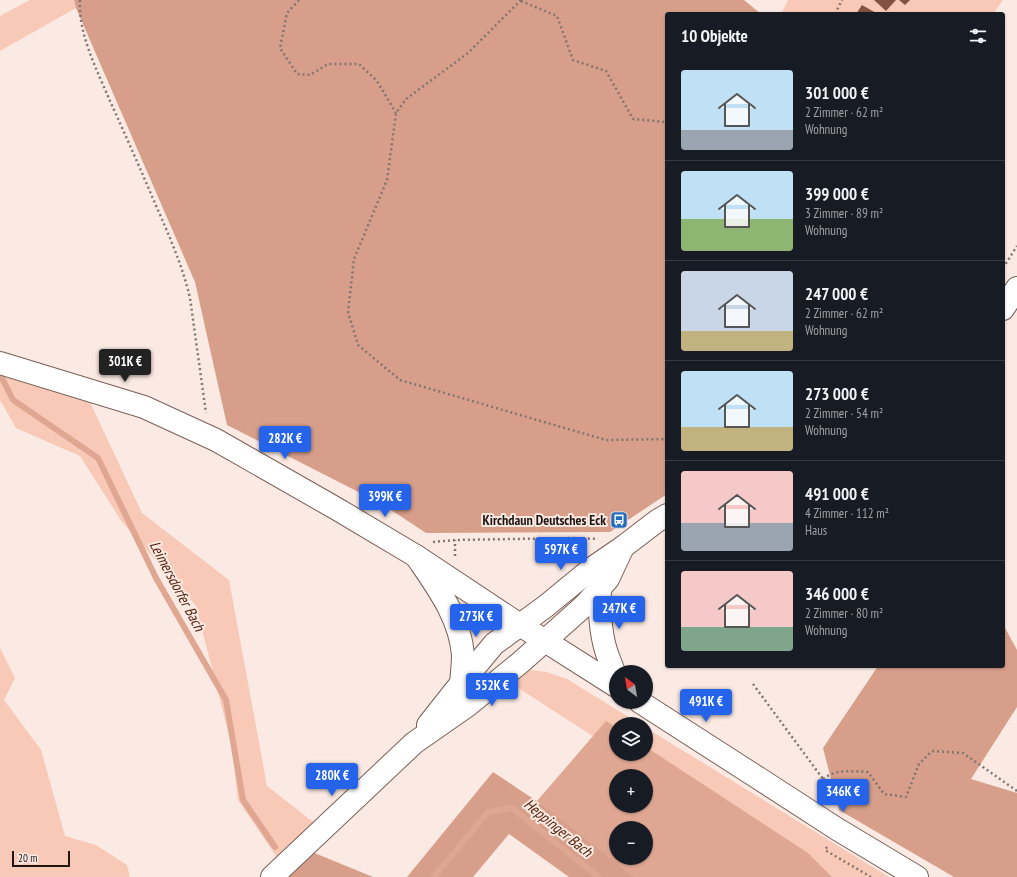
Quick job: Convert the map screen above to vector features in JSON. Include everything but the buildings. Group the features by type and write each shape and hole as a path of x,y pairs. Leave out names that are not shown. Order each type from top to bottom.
{"street":[{"path":"1005,306 1017,288"},
{"path":"9,366 144,407 216,440 337,509 421,549 520,625 609,682"},
{"path":"414,743 494,644 546,606 590,569 623,548 665,516"},
{"path":"272,877 414,743 467,706 521,662 585,605 608,579 623,548"},
{"path":"421,549 441,593 454,617 462,645 463,666 461,683"},
{"path":"600,588 599,611 601,626 611,665"},
{"path":"651,709 837,829 917,877"}],"path":[{"path":"80,0 82,29 94,63 176,251 186,281 190,298 207,418"},
{"path":"299,0 287,13 280,48 297,74 310,75 328,64 359,64 377,81 396,113"},
{"path":"665,122 633,119 606,71 573,60 557,16 521,0 468,53 406,99 396,113 387,180 354,259 348,312 358,346 400,380 606,440 665,439"},
{"path":"836,12 842,0"},
{"path":"1005,265 1017,246"},
{"path":"421,549 456,540 574,538 597,539 623,548"},
{"path":"753,684 823,779 827,775 846,771 868,772 884,794 906,797 918,764 932,751 955,752 963,753 1017,791"}],"shaded area":[{"path":"30,0 74,0 76,8 0,51 0,16"},
{"path":"74,0 744,0 759,12 665,12 665,495 610,532 426,533 382,504 227,425 195,282 76,8"},
{"path":"788,0 1003,0 994,12 782,12"},
{"path":"0,374 88,398 142,513 229,580 267,786 317,825 278,859 238,800 231,743 196,606 122,522 80,456 16,428 0,400"},
{"path":"1005,628 1017,650 1017,707 971,779 1017,793 1017,877 954,877 839,810 823,748 877,668 1005,668"},
{"path":"0,648 15,678 4,700 41,750 65,836 96,845 127,865 130,877 0,877"},
{"path":"529,670 547,672 567,679 609,705 609,709 616,709 629,717 609,717 609,746 509,682"},
{"path":"606,721 609,723 609,761 653,761 653,752 808,853 832,877 634,877 619,865 653,865 653,821 609,821 609,857 537,801"},
{"path":"653,732 889,877 811,877 653,759"},
{"path":"493,772 604,846 609,851 609,865 653,865 653,860 728,877 569,877 509,834 473,877 407,877"},
{"path":"312,852 373,877 286,877"}],"waterway":[{"name":"Leimersdorfer Bach","path":"0,374 13,400 98,458 156,578 226,700 243,800 275,847"},
{"name":"Heppinger Bach","path":"434,877 488,812 512,808 599,877"}],"place":[{"name":"Kirchdaun Deutsches Eck","path":"619,520"}]}
